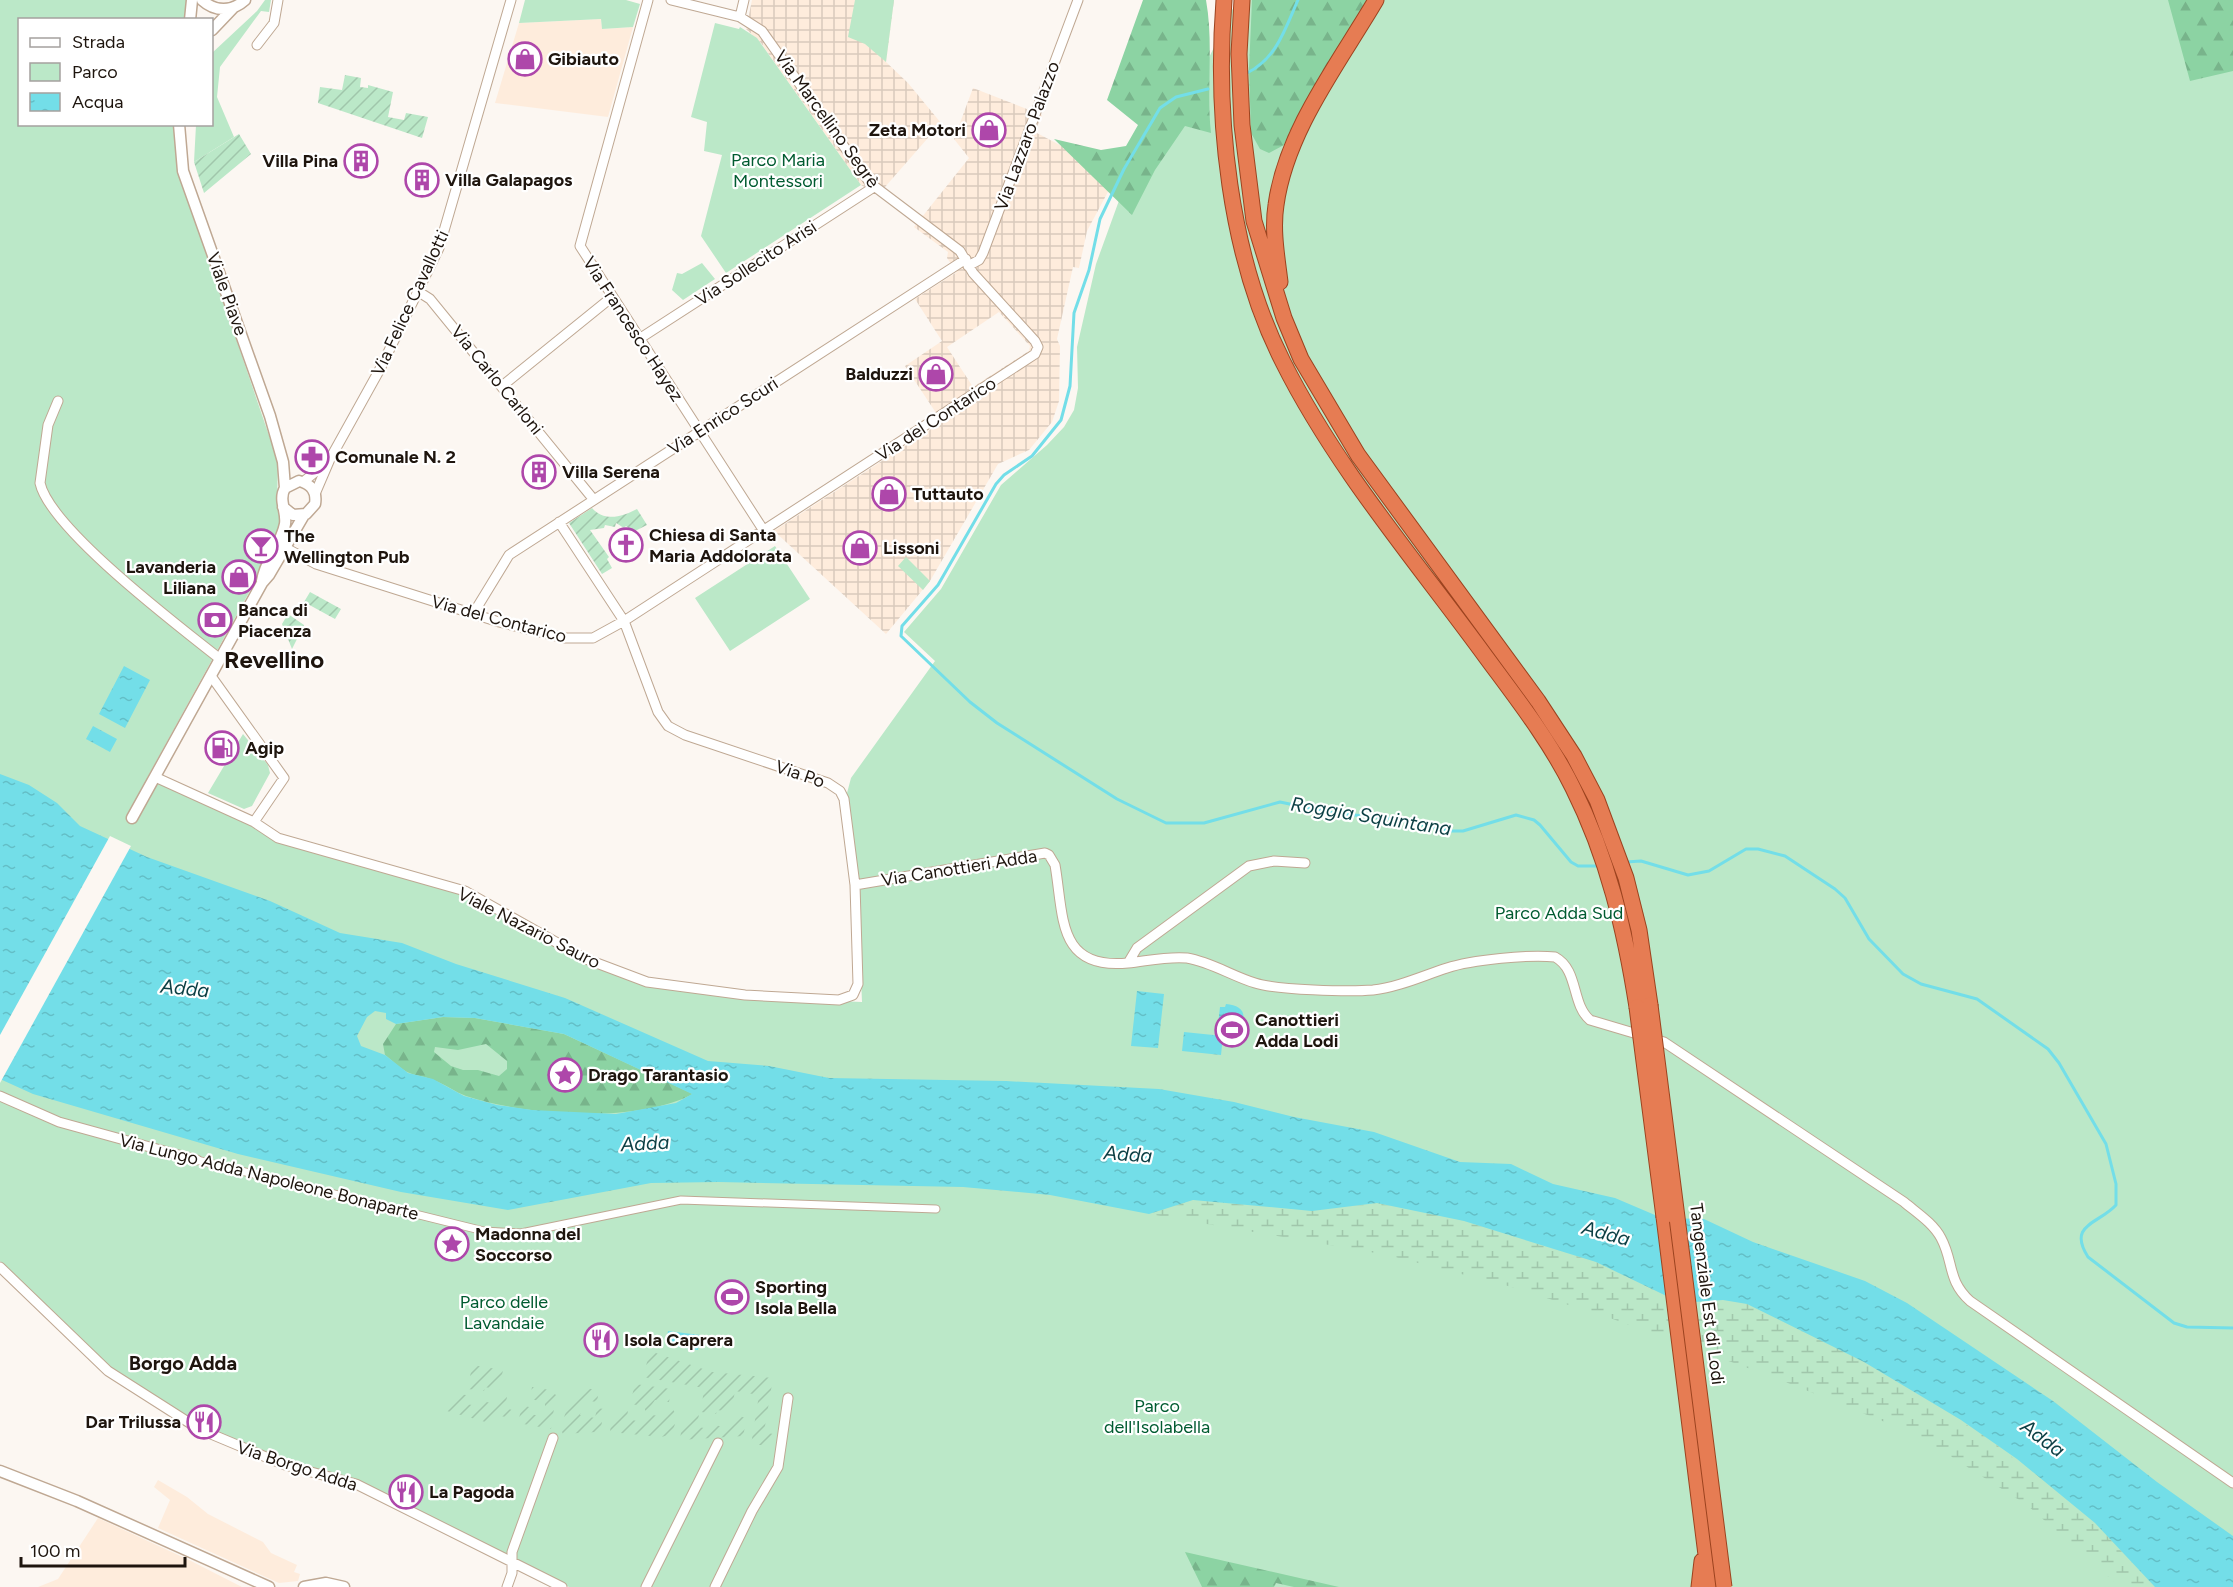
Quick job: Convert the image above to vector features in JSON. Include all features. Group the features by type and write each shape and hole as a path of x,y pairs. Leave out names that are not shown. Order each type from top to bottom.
{"highway":[{"path":"1224,0 1221,59 1228,178 1257,297 1281,360 1347,468 1550,747 1560,764 1585,814 1605,865 1643,1006"},
{"path":"1242,0 1239,54 1242,125 1254,221 1284,318 1301,359 1358,455 1564,739 1597,800 1622,863 1639,930 1643,1006"},
{"path":"1284,318 1275,240 1276,205 1284,170 1313,105 1376,0"},
{"name":"Tangenziale Est di Lodi","path":"1643,1006 1710,1587"},
{"name":"Tangenziale Est di Lodi","path":"1643,1006 1724,1587"},
{"path":"1699,1587 1705,1546"}],"street":[{"path":"190,18 192,0"},
{"path":"202,0 215,8 233,8"},
{"path":"213,29 233,8 245,0"},
{"path":"257,45 274,23 278,0"},
{"name":"Via Felice Cavallotti","path":"315,494 330,459 419,292 439,248 453,207 511,0"},
{"name":"Via Francesco Hayez","path":"648,0 580,239 580,248 764,531"},
{"path":"671,0 740,17 744,0"},
{"name":"Via Lazzaro Palazzo","path":"967,263 980,260 983,253 1078,0"},
{"name":"Via Marcellino Segrè","path":"740,17 762,31 874,187 955,247 1038,347"},
{"name":"Viale Piave","path":"179,126 179,148 186,181 264,396 283,462 285,488"},
{"name":"Via Sollecito Arisi","path":"639,339 874,187"},
{"name":"Via Enrico Scuri","path":"473,614 504,560 699,432 967,263"},
{"name":"Via Carlo Carloni","path":"419,292 430,299 594,500"},
{"path":"502,386 612,297"},
{"name":"Via del Contarico","path":"281,545 316,564 410,594 520,628 580,640 601,634 624,621 1032,357 1038,347"},
{"path":"58,402 48,425 40,483 42,490 64,522 100,560 220,659"},
{"name":"Via Felice Cavallotti","path":"299,482 330,459"},
{"name":"Viale Piave","path":"283,462 299,482"},
{"path":"132,818 262,583 264,570 304,515 313,507 315,494 311,486 299,482 285,488 281,496 285,521 281,545"},
{"path":"283,507 293,515 304,515"},
{"path":"559,522 624,621"},
{"name":"Via Po","path":"624,621 658,712 669,726 685,735 828,783 840,791 844,798 855,885 857,988 850,997"},
{"path":"211,676 284,778 254,822"},
{"name":"Viale Nazario Sauro","path":"155,777 254,822 278,838 465,891 586,959 647,982 745,995 839,1000 850,997"},
{"name":"Via Canottieri Adda","path":"855,885 1049,855 1055,865 1068,936 1073,948 1097,963 1128,963"},
{"path":"1128,963 1137,948 1250,866 1274,861 1305,863"},
{"path":"1128,963 1185,958 1263,985 1361,990 1403,984 1468,963 1555,957 1566,966 1584,1013 1590,1020 1664,1042 1904,1202 1935,1229 1946,1251 1954,1282 1970,1301 2233,1484"},
{"name":"Via Lungo Adda Napoleone Bonaparte","path":"0,1096 59,1122 197,1160 484,1231 521,1233 681,1200 936,1209"},
{"name":"Via Borgo Adda","path":"0,1267 108,1371 199,1430 285,1465 356,1484 562,1587"},
{"path":"715,1587 752,1511 781,1460 788,1398"},
{"path":"507,1587 512,1552 553,1438"},
{"path":"646,1587 718,1443"},
{"path":"0,1471 87,1505 266,1587"},
{"path":"304,1587 319,1585 344,1587"}],"shaded area":[{"path":"752,0 894,0 886,62 908,83 941,123 878,195 861,185 761,43 746,29"},
{"path":"601,19 602,29 633,27 608,117 495,103 519,23"},
{"path":"973,88 1042,115 1035,132 1117,175 1087,231 1079,268 1073,267 1057,339 1060,346 1059,401 1052,422 1029,450 998,464 930,581 886,634 774,531 942,422 905,366 942,341 915,299 957,272 947,258 948,252 914,227 969,158 954,139","holes":["999,312 1030,346 1029,351 973,387 947,347"]},
{"path":"158,1480 187,1497 208,1514 263,1542 271,1553 297,1565 294,1572 300,1574 298,1581 279,1583 158,1528 170,1500 154,1487"},
{"path":"98,1518 242,1587 38,1587 58,1579"}],"green space":[{"name":"Parco Adda Sud","path":"0,0 189,0 187,18 18,18 18,126 176,126 180,174 278,462 277,502 282,513 279,538 147,778 246,823 277,841 464,894 625,978 659,988 744,997 862,1002 857,885 847,793 851,778 935,661 904,632 941,589 1001,485 1047,445 1064,427 1074,410 1078,388 1077,347 1096,264 1129,173 1202,72 1237,0 2233,0 2233,1587 569,1587 360,1482 286,1463 195,1424 111,1370 54,1318 0,1261"},
{"path":"265,0 271,0 269,12 261,11 220,67 217,97 234,137 194,162 196,126 213,126 213,52 257,11"},
{"path":"525,0 626,0 640,4 633,27 602,29 601,19 519,23"},
{"path":"855,0 894,0 886,62 865,44 848,37"},
{"path":"1143,0 1206,0 1211,133 1185,126 1155,170 1132,215 1054,139 1101,150 1126,146 1138,125 1107,100"},
{"path":"1252,0 1367,0 1305,102 1284,145 1269,153 1260,149 1251,133 1249,69"},
{"path":"2168,0 2233,0 2233,71 2190,81"},
{"name":"Parco Maria Montessori","path":"715,23 739,29 740,27 757,38 861,185 726,273 701,236 722,155 704,151 707,122 691,117"},
{"path":"345,75 361,78 360,87 368,88 368,85 393,92 388,117 404,120 406,113 428,117 422,138 318,103 320,87 342,90"},
{"path":"239,134 251,154 204,193 194,162"},
{"path":"702,263 715,279 683,300 672,290 677,273 682,274"},
{"path":"592,508 608,517 637,509 647,525 633,532 626,526 624,528 616,523 615,527 605,525 604,528 590,530 609,557 607,559 612,568 602,574 569,523"},
{"path":"775,546 810,599 730,651 695,598"},
{"path":"906,557 930,581 923,590 898,566"},
{"path":"310,592 341,609 335,619 304,602"},
{"path":"288,614 304,625 292,649 282,624"},
{"path":"243,734 268,765 270,773 252,806 244,809 208,793"},
{"path":"443,1017 475,1018 564,1034 693,1094 669,1104 612,1113 549,1112 491,1103 466,1096 437,1082 407,1072 398,1066 385,1055 383,1044 396,1024","holes":["486,1044 507,1061 507,1069 499,1076 451,1066 434,1052 435,1047 458,1050"]},
{"path":"1193,1200 1312,1211 1377,1203 1464,1221 1596,1262 1623,1275 1703,1303 1723,1300 1747,1304 1767,1312 1864,1362 1988,1438 2095,1523 2155,1587 2120,1587 2027,1505 1917,1435 1778,1379 1610,1318 1508,1286 1387,1255 1149,1214"},
{"path":"650,1351 712,1372 773,1378 764,1432 773,1434 771,1445 751,1445 759,1395 735,1391 731,1412 717,1410 716,1414 701,1412 704,1388 643,1377"},
{"path":"472,1365 503,1370 499,1390 485,1387 484,1391 468,1389"},
{"path":"635,1384 671,1389 669,1402 655,1400 651,1406 652,1415 667,1417 670,1405 673,1408 676,1420 669,1435 661,1437 610,1432 611,1422 617,1420 618,1409 628,1410 627,1419 642,1422 646,1413 644,1406 630,1404"},
{"path":"532,1387 550,1390 556,1395 551,1429 518,1423 522,1405 529,1407 528,1414 542,1416 545,1412 545,1402 530,1399"},
{"path":"583,1388 599,1390 597,1402 583,1400 580,1415 595,1418 597,1408 604,1409 601,1428 596,1432 563,1434 561,1430 568,1406 574,1395"},
{"path":"458,1394 466,1395 465,1404 480,1406 481,1401 497,1404 498,1395 507,1397 505,1408 512,1410 511,1418 495,1415 489,1423 447,1411 449,1403 456,1402"},
{"path":"689,1413 699,1414 697,1427 712,1429 714,1425 730,1428 732,1415 747,1418 743,1436 680,1440 682,1424 687,1425"},
{"path":"1185,1552 1339,1587 1294,1587 1276,1583 1274,1587 1202,1587"}],"water":[{"path":"124,666 150,680 125,728 99,714"},
{"path":"93,726 117,739 110,752 86,739"},
{"name":"Adda","path":"0,774 29,785 57,803 80,826 147,857 270,901 340,933 402,943 456,964 565,998 708,1061 769,1066 829,1078 1006,1081 1159,1089 1234,1102 1294,1117 1374,1132 1460,1162 1511,1164 1553,1184 1615,1198 1662,1218 1704,1219 1753,1242 1865,1281 1907,1303 2053,1401 2157,1482 2233,1536 2233,1587 2155,1587 2095,1523 2017,1459 1961,1420 1864,1362 1747,1304 1723,1300 1681,1303 1596,1262 1464,1221 1377,1203 1312,1211 1193,1200 1149,1214 1050,1195 963,1187 718,1182 651,1183 508,1210 401,1192 238,1154 33,1094 0,1079","holes":["375,1011 386,1013 386,1019 396,1024 443,1017 475,1018 564,1034 692,1094 676,1103 616,1114 532,1110 497,1105 464,1096 433,1079 408,1073 385,1055 361,1046 357,1036 367,1017"]},
{"path":"1137,991 1164,994 1158,1048 1131,1046"},
{"path":"1226,1004 1241,1010 1244,1017 1241,1026 1232,1029 1218,1025 1220,1007 1225,1007"},
{"path":"1184,1032 1223,1036 1221,1055 1182,1051"},
{"path":"668,1331 700,1335 698,1350 666,1345"}],"pier":[{"path":"110,836 131,846 0,1083 0,1035"}],"waterway":[{"name":"Roggia Squintana","path":"1247,73 1257,67 1273,51 1298,0"},
{"name":"Roggia Squintana","path":"1208,89 1176,97 1160,108 1124,169 1100,219 1089,270 1074,313 1070,386 1061,420 1032,456 1004,475 996,484 938,585 902,626 901,636 970,702 997,723 1117,799 1166,823 1204,823 1280,802 1333,813 1397,819 1449,831 1463,831 1516,815 1534,820 1540,825 1571,862 1578,866 1598,866"},
{"name":"Roggia Squintana","path":"1626,862 1641,861 1688,875 1709,871 1746,849 1758,849 1785,856 1845,898 1869,939 1903,974 1921,984 1977,999 2048,1049 2059,1063 2106,1144 2116,1184 2116,1205 2083,1231 2082,1246 2088,1257 2174,1323 2187,1327 2233,1328"}],"place":[{"name":"Gibiauto","path":"525,59"},
{"name":"Zeta Motori","path":"989,130"},
{"name":"Villa Pina","path":"361,161"},
{"name":"Villa Galapagos","path":"422,180"},
{"name":"Balduzzi","path":"936,374"},
{"name":"Comunale N. 2","path":"312,457"},
{"name":"Villa Serena","path":"539,472"},
{"name":"Tuttauto","path":"889,494"},
{"name":"Chiesa di Santa Maria Addolorata","path":"626,545"},
{"name":"The Wellington Pub","path":"261,546"},
{"name":"Lissoni","path":"860,548"},
{"name":"Lavanderia Liliana","path":"239,577"},
{"name":"Banca di Piacenza","path":"215,620"},
{"name":"Agip","path":"222,748"},
{"name":"Canottieri Adda Lodi","path":"1232,1030"},
{"name":"Drago Tarantasio","path":"565,1075"},
{"name":"Madonna del Soccorso","path":"452,1244"},
{"name":"Sporting Isola Bella","path":"732,1297"},
{"name":"Isola Caprera","path":"601,1340"},
{"name":"Dar Trilussa","path":"204,1422"},
{"name":"La Pagoda","path":"406,1492"}],"district":[{"name":"Revellino","path":"274,659"},
{"name":"Borgo Adda","path":"183,1363"}],"park label":[{"name":"Parco delle Lavandaie","path":"504,1312"},
{"name":"Parco dell'Isolabella","path":"1157,1416"}]}
